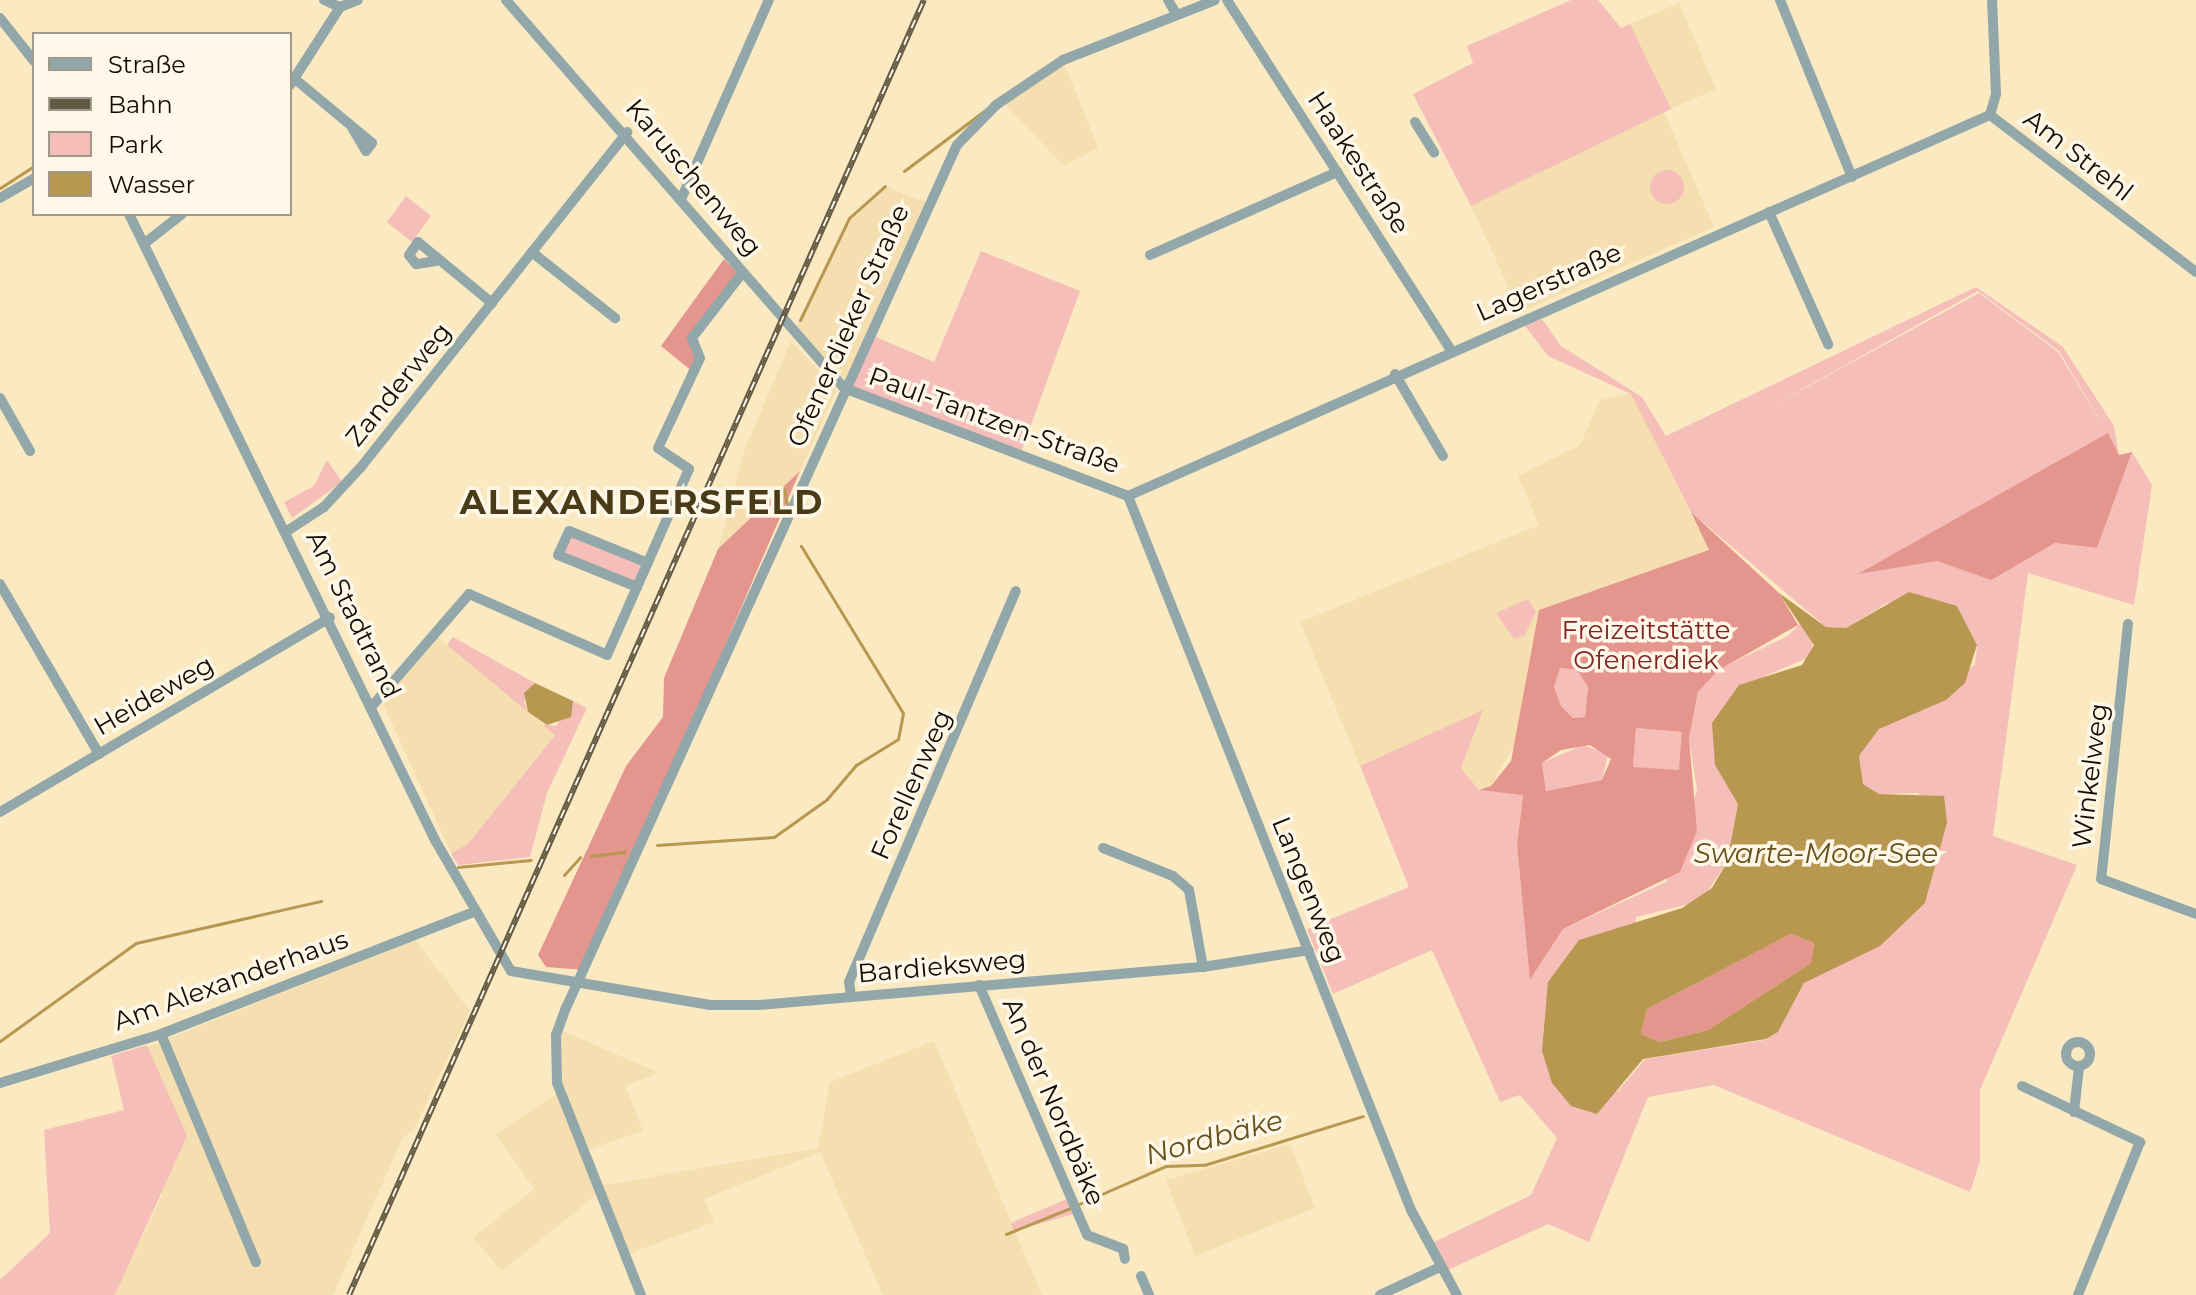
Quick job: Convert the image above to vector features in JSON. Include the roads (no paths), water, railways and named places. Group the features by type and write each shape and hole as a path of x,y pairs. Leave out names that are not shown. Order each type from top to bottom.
{"street":[{"path":"324,0 340,7"},
{"path":"353,129 292,82 340,7 358,0"},
{"name":"Karuschenweg","path":"506,0 627,132 844,388"},
{"path":"682,197 769,0"},
{"path":"1168,0 1176,14"},
{"name":"Ofenerdieker Straße","path":"641,1295 553,1065 556,1035 579,982 844,388 957,145 996,105 1059,63 1215,0"},
{"name":"Haakestraße","path":"1227,0 1451,350"},
{"path":"1780,0 1852,177"},
{"name":"Am Strehl","path":"1992,0 1996,94 1990,115 2196,272"},
{"path":"0,18 32,58"},
{"name":"Lagerstraße","path":"1128,496 1395,374 1990,115"},
{"path":"1415,122 1434,152"},
{"name":"Zanderweg","path":"287,531 345,485 627,132"},
{"path":"1150,255 1337,172"},
{"path":"0,198 32,179"},
{"path":"1769,212 1828,344"},
{"name":"Am Stadtrand","path":"130,216 474,912 511,971 579,982"},
{"path":"145,243 179,216"},
{"path":"533,253 615,318"},
{"path":"436,261 492,303"},
{"path":"373,705 469,594 607,655 689,469 658,448 700,358 692,338 743,272"},
{"path":"1395,374 1443,456"},
{"name":"Paul-Tantzen-Straße","path":"844,388 1128,496"},
{"path":"0,398 30,451"},
{"name":"Langenweg","path":"1128,496 1438,1268 1457,1295"},
{"path":"637,587 558,555 569,531 648,563"},
{"path":"0,584 99,754"},
{"name":"Forellenweg","path":"851,996 849,982 1016,591"},
{"name":"Heideweg","path":"0,812 330,618"},
{"name":"Winkelweg","path":"2128,624 2101,879 2196,914"},
{"path":"1103,848 1173,876 1189,890 1203,967"},
{"name":"Am Alexanderhaus","path":"0,1083 161,1034 474,912"},
{"name":"Bardieksweg","path":"579,982 710,1005 1203,967 1309,950"},
{"name":"An der Nordbäke","path":"979,985 1087,1235 1123,1249 1125,1259"},
{"path":"161,1034 256,1262"},
{"path":"2074,1112 2079,1067"},
{"path":"2022,1086 2140,1142 2078,1295"},
{"path":"1380,1295 1438,1268"},
{"path":"1141,1276 1149,1295"}],"water":[{"name":"Swarte-Moor-See","path":"1909,592 1957,606 1977,645 1965,683 1946,700 1879,729 1859,756 1863,784 1879,794 1944,796 1947,823 1925,903 1880,946 1804,983 1778,1032 1766,1039 1643,1059 1597,1114 1571,1106 1552,1083 1542,1051 1548,982 1579,940 1682,908 1712,888 1727,862 1738,804 1715,765 1712,723 1739,685 1802,665 1814,645 1779,593 1826,627 1846,628","holes":["1791,934 1814,943 1811,963 1708,1030 1660,1042 1641,1034 1647,1009"]},
{"path":"535,683 573,701 571,717 547,725 528,712 524,693"}],"waterway":[{"path":"904,171 984,111"},
{"path":"0,188 32,167"},
{"path":"800,320 849,218 885,186"},
{"path":"784,489 787,504"},
{"path":"657,845 774,837 827,799 856,765 898,739 903,713 801,546"},
{"path":"591,856 625,852"},
{"path":"564,875 580,857"},
{"path":"458,867 531,860"},
{"path":"0,1041 136,943 321,901"},
{"name":"Nordbäke","path":"1079,1204 1166,1166 1204,1165 1363,1116"},
{"name":"Nordbäke","path":"1006,1234 1070,1208"}],"railway":[{"path":"349,1295 924,0"}],"district":[{"name":"ALEXANDERSFELD","path":"642,503"}],"park label":[{"name":"Freizeitstätte Ofenerdiek","path":"1646,646"}]}
